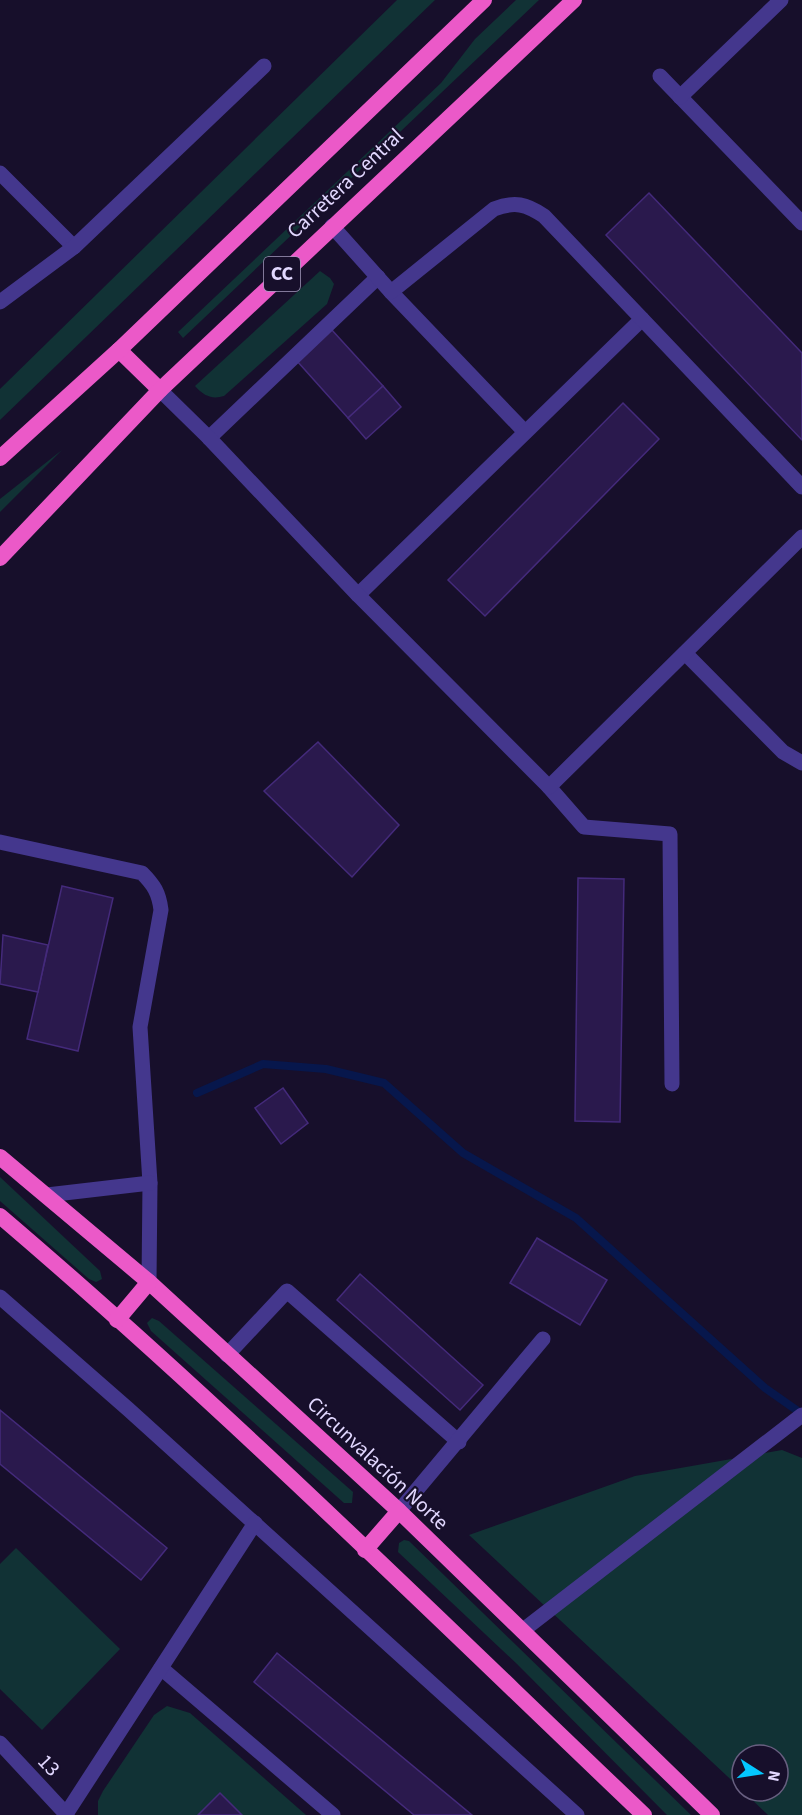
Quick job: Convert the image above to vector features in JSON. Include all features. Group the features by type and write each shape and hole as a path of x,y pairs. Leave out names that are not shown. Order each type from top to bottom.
{"highway":[{"name":"Carretera Central","path":"0,458 119,350 484,0"},
{"name":"Carretera Central","path":"0,558 160,390 574,0"},
{"path":"119,350 160,390"},
{"name":"Circunvalación Norte","path":"0,1156 149,1282 399,1511 712,1815"},
{"path":"0,1216 117,1320 365,1550 644,1815"},
{"path":"117,1320 149,1282"},
{"path":"365,1550 399,1511"}],"street":[{"path":"680,97 781,0"},
{"path":"0,302 74,248 264,66"},
{"path":"660,76 802,224"},
{"path":"0,173 74,248"},
{"path":"391,291 494,209 510,203 527,205 544,216 802,487"},
{"path":"332,226 525,432"},
{"path":"208,438 378,277"},
{"path":"357,595 642,319"},
{"path":"160,390 357,595 549,787 584,826 670,834 672,1084"},
{"path":"549,787 802,537"},
{"path":"685,653 783,752 802,763"},
{"path":"0,842 142,873 157,891 161,910 140,1027 150,1183 149,1282"},
{"path":"47,1196 150,1183"},
{"path":"227,1355 286,1292 459,1442"},
{"path":"0,1297 255,1523 573,1814"},
{"path":"399,1511 543,1339"},
{"path":"522,1631 802,1415"},
{"path":"66,1815 255,1523"},
{"path":"161,1668 333,1815"},
{"name":"13","path":"0,1743 66,1815"}],"green space":[{"path":"397,0 435,0 0,420 0,389"},
{"path":"516,0 539,0 183,338 178,332 441,83 475,39"},
{"path":"320,271 334,284 327,304 224,396 208,396 195,386"},
{"path":"62,450 0,512 0,499"},
{"path":"0,1177 100,1271 102,1279 96,1282 89,1279 0,1201"},
{"path":"152,1318 159,1321 353,1492 352,1503 344,1503 151,1331 147,1323"},
{"path":"782,1450 802,1458 802,1815 768,1815 756,1803 790,1803 790,1743 730,1743 730,1779 469,1535 635,1476"},
{"path":"404,1540 409,1541 691,1815 667,1815 517,1664 398,1552 399,1543"},
{"path":"16,1548 120,1649 42,1730 0,1689 0,1564"},
{"path":"167,1706 190,1713 306,1815 98,1815 98,1801 103,1791 154,1715"}],"building":[{"path":"649,193 802,353 802,440 606,235"},
{"path":"331,329 383,386 348,418 297,361"},
{"path":"383,386 401,407 366,439 348,418"},
{"path":"623,403 659,439 485,616 448,580"},
{"path":"318,742 399,825 352,877 264,791"},
{"path":"578,878 624,879 620,1122 575,1121"},
{"path":"62,886 113,898 78,1051 27,1039"},
{"path":"3,935 48,945 38,992 0,984"},
{"path":"283,1088 308,1123 281,1144 255,1108"},
{"path":"537,1238 607,1280 580,1325 510,1283"},
{"path":"360,1274 483,1385 460,1410 337,1300"},
{"path":"0,1410 167,1548 141,1580 0,1464"},
{"path":"277,1653 472,1815 414,1815 254,1682"},
{"path":"220,1793 242,1815 198,1815"}],"waterway":[{"path":"197,1093 263,1064 326,1069 384,1083 463,1153 576,1218 765,1388 802,1414"}]}
